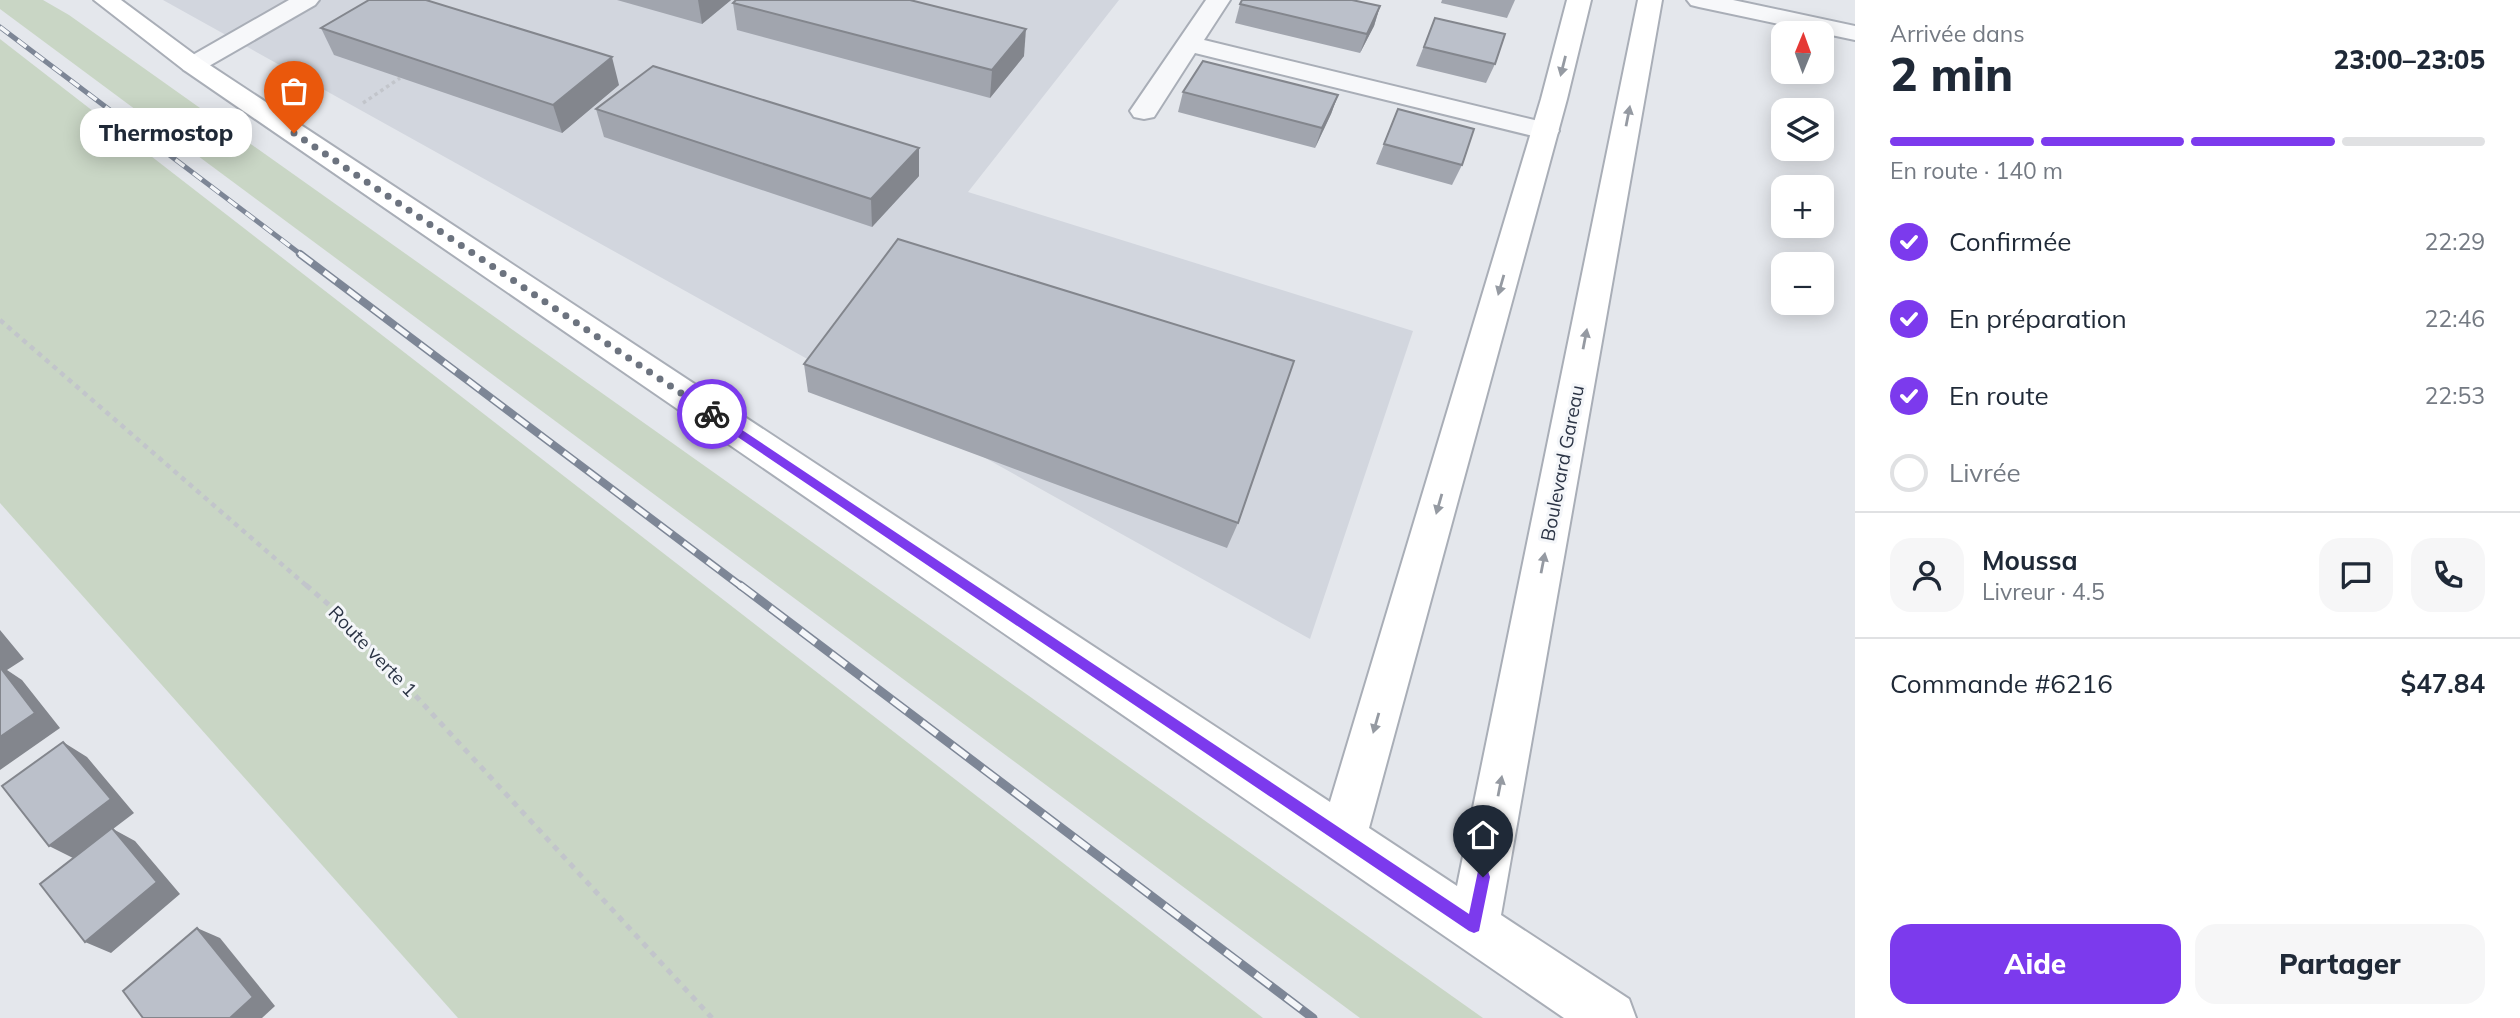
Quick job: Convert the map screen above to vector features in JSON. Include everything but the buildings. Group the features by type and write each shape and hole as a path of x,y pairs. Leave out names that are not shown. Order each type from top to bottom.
{"street":[{"path":"106,0 193,65 1610,1018"},
{"path":"193,65 307,0"},
{"path":"1144,111 1218,0"},
{"path":"1343,838 1545,131 1579,0"},
{"name":"Boulevard Gareau","path":"1474,926 1650,0"},
{"path":"1699,0 1855,33"},
{"path":"1188,44 1545,131"}],"path":[{"path":"363,103 400,78"},
{"name":"Route verte 1","path":"0,320 344,618 712,1018"}],"shaded area":[{"path":"163,0 1119,0 968,192 1413,331 1310,639"}],"green space":[{"path":"0,0 43,0 69,15 1483,1018 1360,1018 0,9"},
{"path":"0,39 1263,1018 458,1018 0,503"}],"railway":[{"path":"0,27 303,256"},
{"path":"300,254 742,587"},
{"path":"740,585 1313,1018"}],"way so far":[{"path":"294,133 712,414"}],"place":[{"name":"Thermostop","path":"294,133"}],"route":[{"path":"712,414 1474,926 1483,877"}]}
